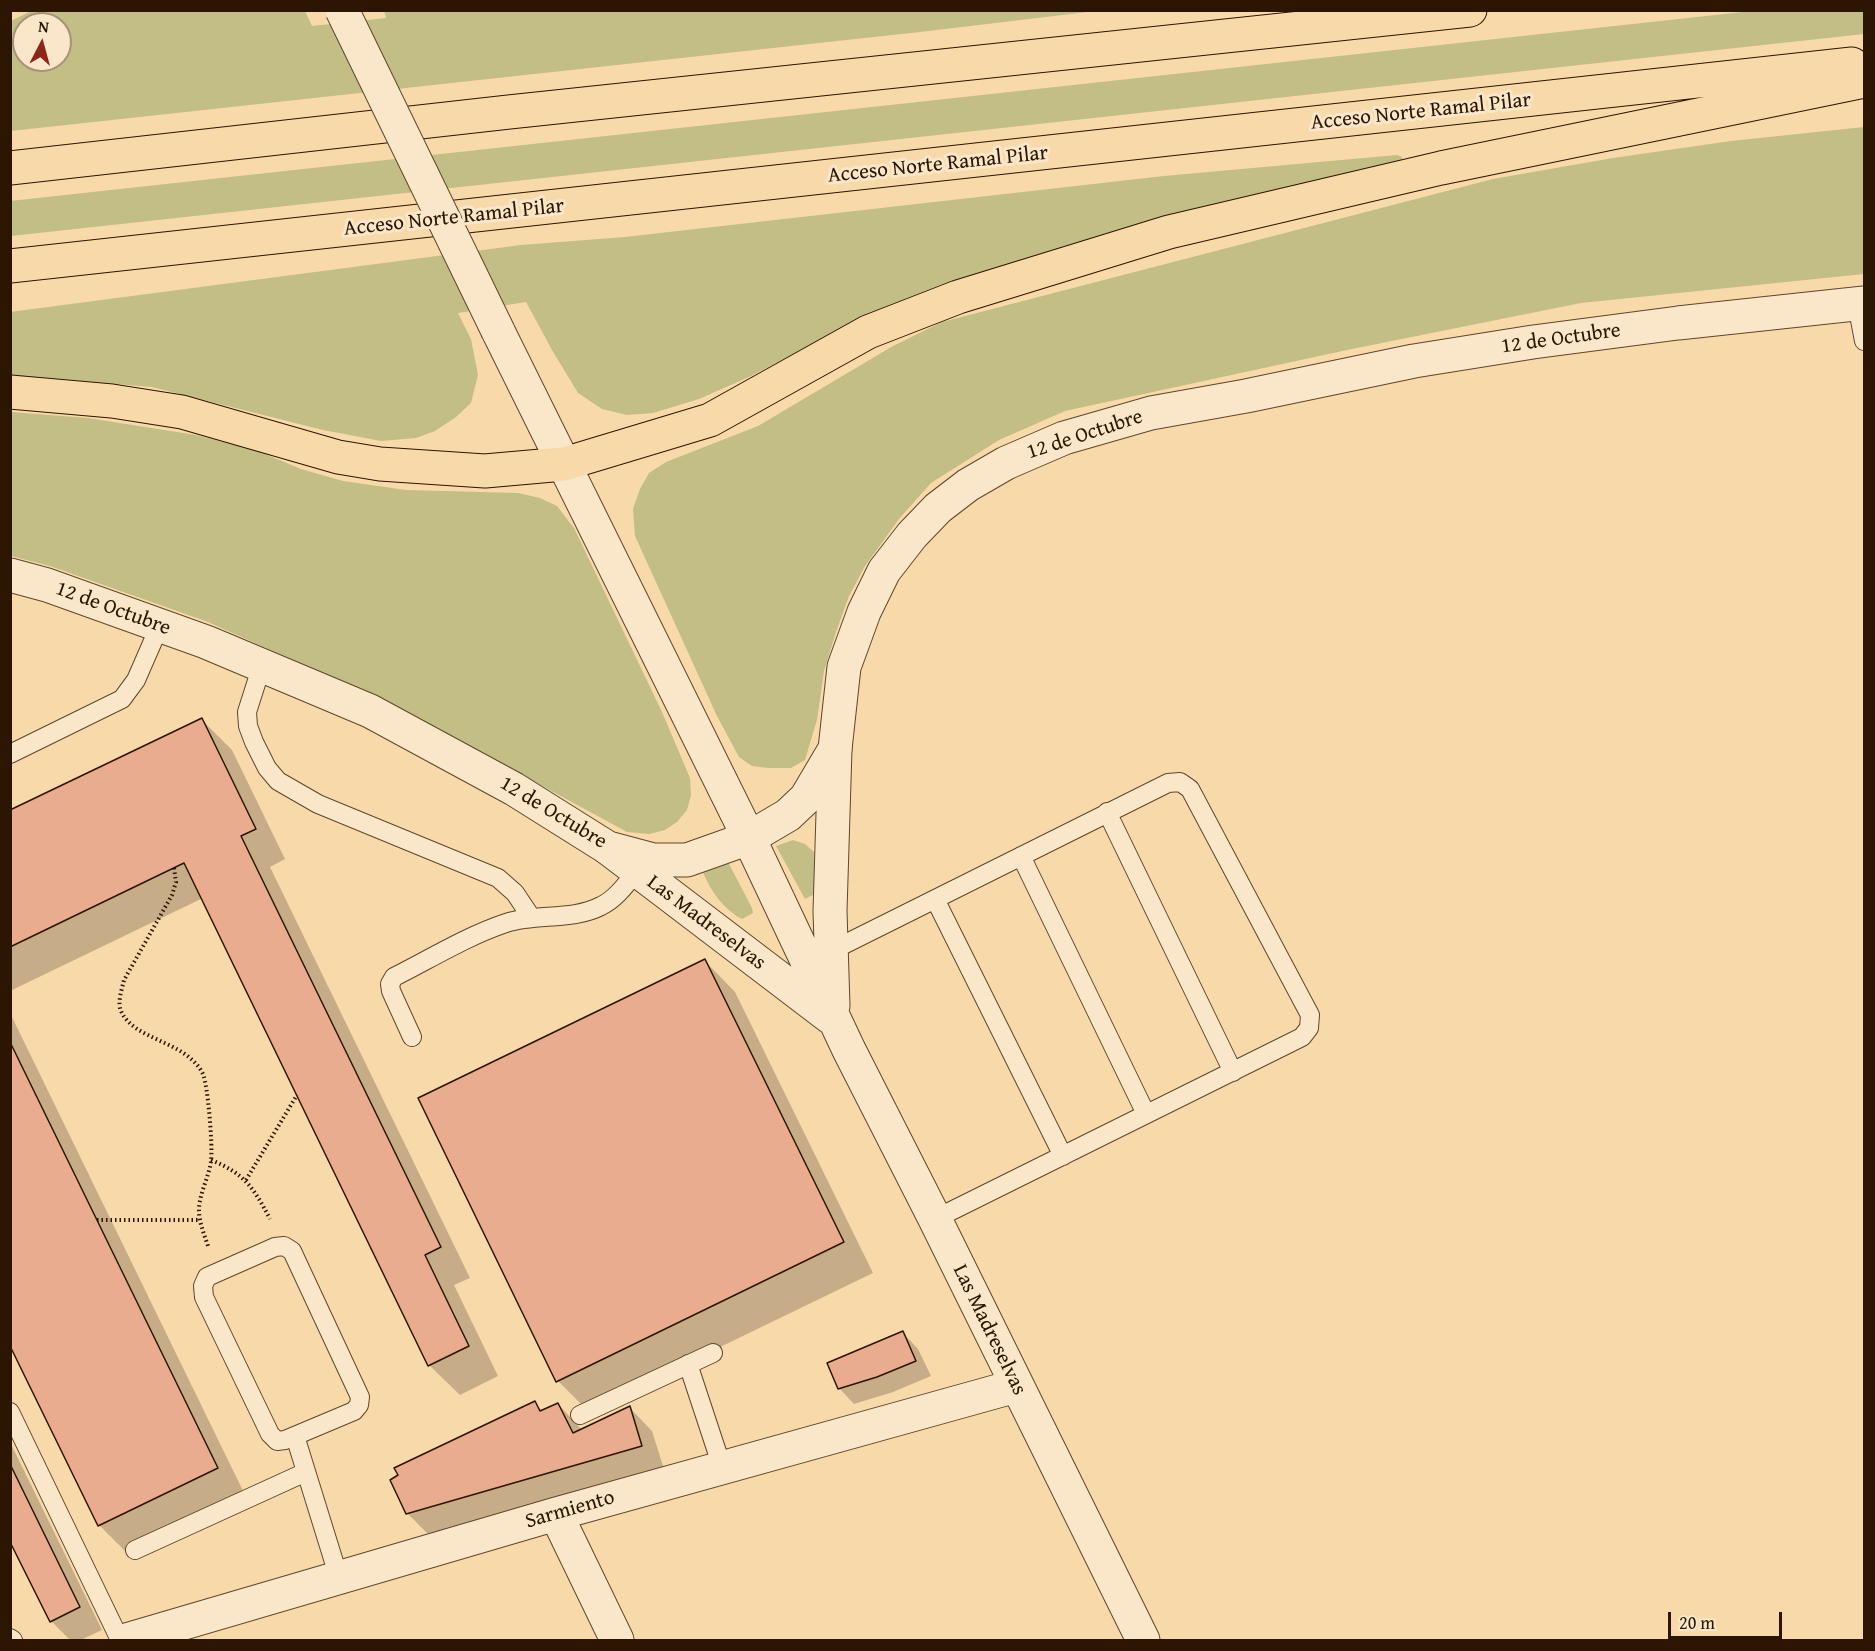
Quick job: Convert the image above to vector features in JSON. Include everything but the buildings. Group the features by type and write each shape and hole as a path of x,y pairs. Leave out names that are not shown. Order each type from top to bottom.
{"highway":[{"path":"10,168 497,113 1470,10"},
{"name":"Acceso Norte Ramal Pilar","path":"10,266 1864,63"},
{"path":"10,392 112,401 182,412 338,457 380,464 485,471 564,464 710,420 868,332 958,297 1169,232 1441,168 1864,81"}],"street":[{"path":"342,10 749,838 834,1020"},
{"name":"12 de Octubre","path":"10,575 47,585 160,626 262,665 370,711 514,789 608,848 653,860 687,860 749,838 788,815 806,798 835,749 844,667 864,612 884,571 912,535 938,508 968,485 996,468 1064,438 1150,413 1246,396 1414,361 1533,342 1678,323 1861,303"},
{"name":"Las Madreselvas","path":"835,749 830,911 834,1020 1143,1641"},
{"name":"Las Madreselvas","path":"608,848 834,1020"},
{"name":"Sarmiento","path":"126,1641 556,1514 1016,1386"},
{"path":"556,1514 617,1641"}],"lane":[{"path":"1861,303 1864,341"},
{"path":"10,754 122,699 136,680 160,626"},
{"path":"262,665 247,712 248,726 267,768 278,781 318,804 498,878 514,893 531,916"},
{"path":"831,951 1107,812 1168,783 1180,782 1190,789 1310,1016 1309,1028 1302,1037 934,1219"},
{"path":"1107,812 1233,1072"},
{"path":"1021,856 1146,1114"},
{"path":"412,1037 391,992 390,984 394,977 489,929 531,916 584,912 602,906 614,897 637,871"},
{"path":"935,899 1063,1156"},
{"path":"284,1246 292,1251 360,1397 359,1405 354,1411 285,1440 277,1441 270,1434 209,1308 204,1297 203,1286 207,1277 275,1247 284,1246"},
{"path":"579,1415 713,1353"},
{"path":"688,1364 722,1467"},
{"path":"10,1412 120,1641"},
{"path":"295,1436 339,1578"},
{"path":"135,1550 306,1472"}],"path":[{"path":"174,868 176,882 172,895 124,980 120,1010 132,1026 172,1045 192,1060 203,1075 207,1098 211,1160 199,1209 200,1220 217,1273"},
{"path":"246,1180 297,1095"},
{"path":"211,1160 228,1166 246,1180 256,1192 284,1246"},
{"path":"97,1220 200,1220"}],"shaded area":[{"path":"384,10 1096,11 11,131 11,21 12,72 72,72 72,12 29,12 31,11 305,11 312,26 386,18"},
{"path":"1752,11 1864,11 1864,34 11,236 10,201"},
{"path":"1864,127 1864,274 1581,303 1347,350 1065,411 999,440 931,483 899,519 865,566 849,596 836,632 824,671 817,720 805,760 791,768 752,766 739,757 717,716 635,536 633,509 649,473 666,462 758,426 893,346 942,322 1493,179 1613,158 1731,141"},
{"path":"1397,155 1402,157 1401,163 1071,248 943,284 878,310 749,377 699,399 653,413 627,415 602,409 578,393 526,302 458,313 471,339 478,375 471,403 456,417 435,431 416,438 381,441 323,430 152,387 11,375 10,312 521,245 625,237 1164,176"},
{"path":"11,412 88,418 196,435 253,449 301,469 343,481 406,490 518,493 540,498 557,506 574,528 662,712 690,778 691,795 687,810 677,822 665,830 649,834 627,832 393,705 208,622 50,566 11,556"},
{"path":"793,840 805,844 814,852 816,890 813,895 805,899 776,846"},
{"path":"727,860 752,908 753,913 742,919 718,899 703,872"}]}
